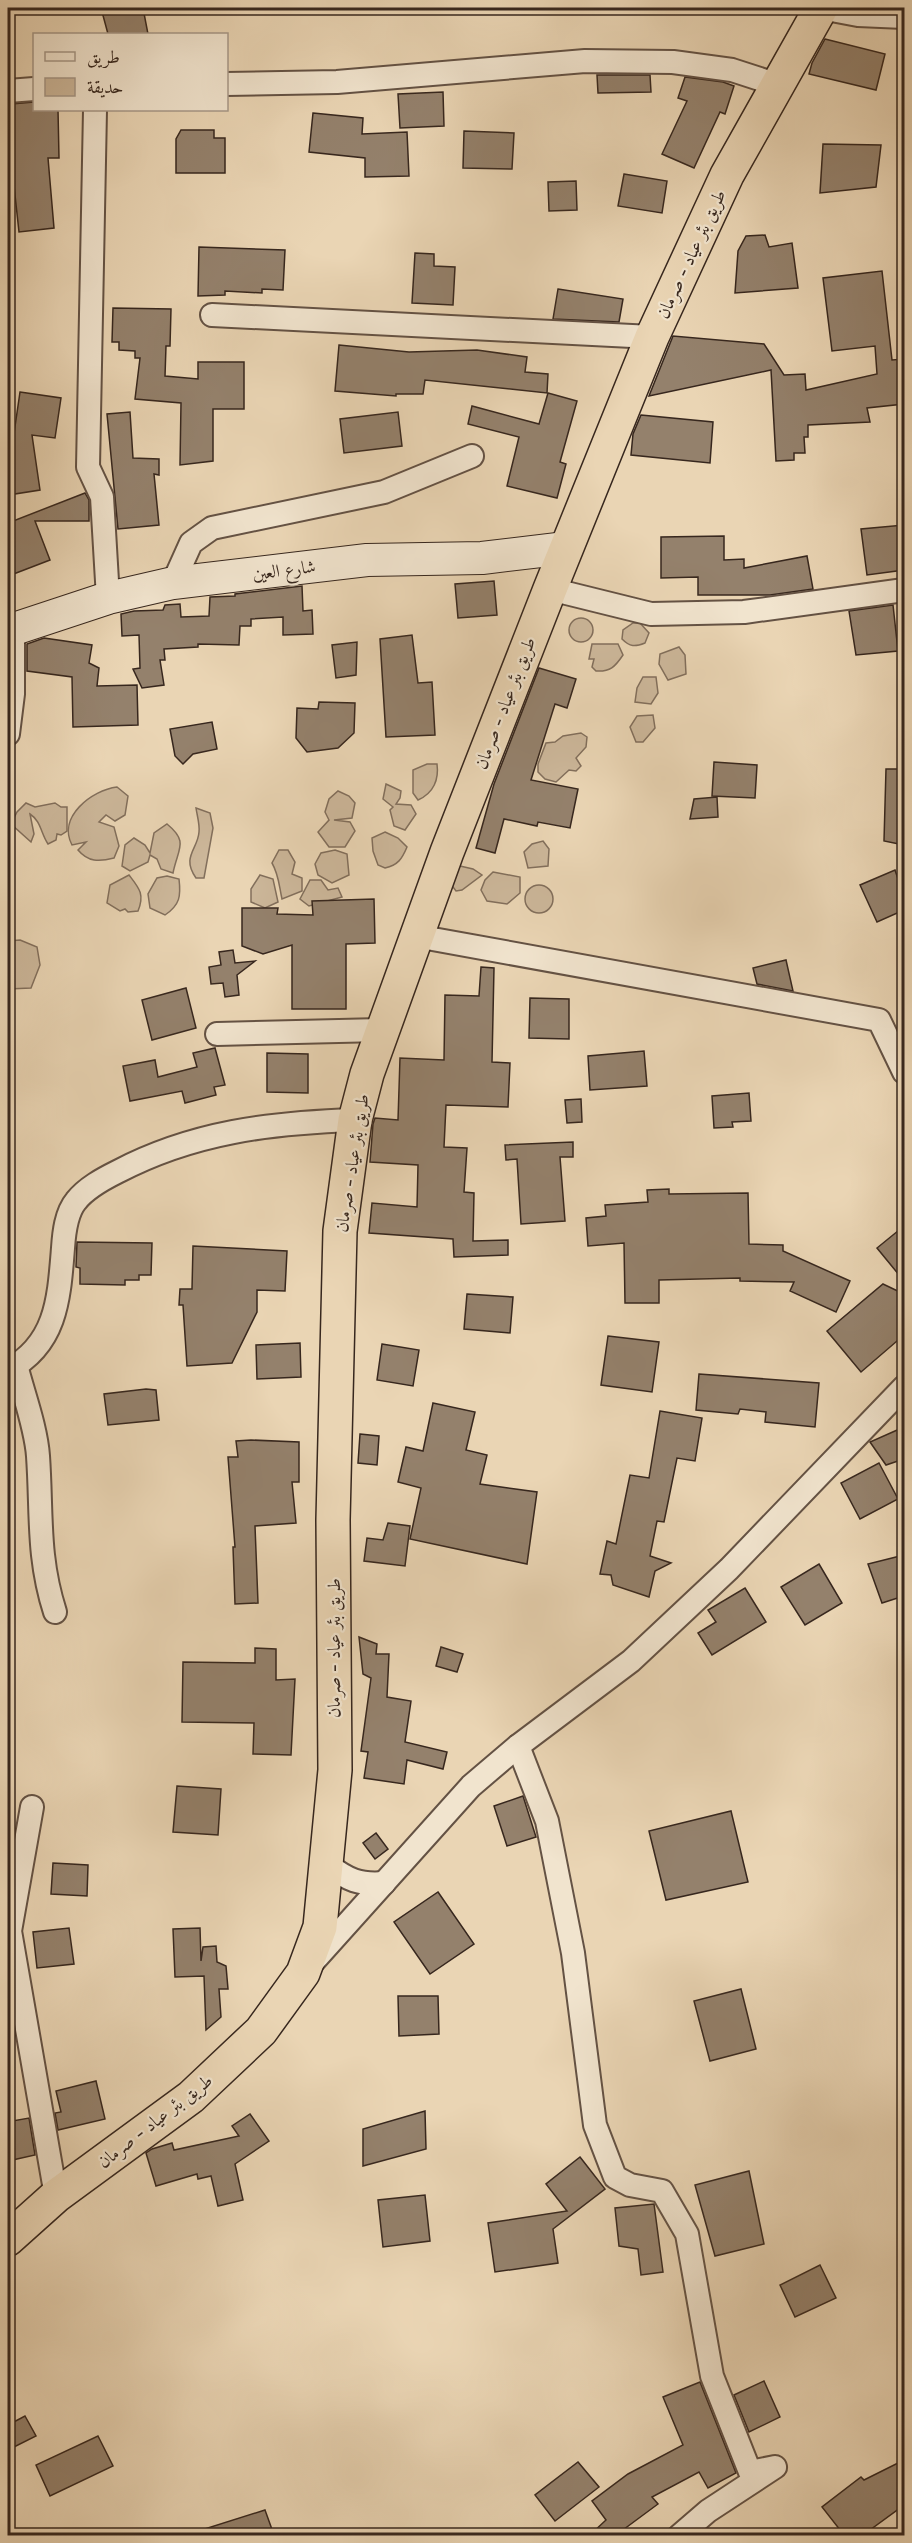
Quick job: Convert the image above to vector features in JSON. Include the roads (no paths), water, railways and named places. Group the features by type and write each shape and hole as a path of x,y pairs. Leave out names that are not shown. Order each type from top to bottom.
{"highway":[{"name":"طريق بئر عياد - صرمان","path":"8,2239 56,2196 191,2097 261,2031 303,1973 320,1927 328,1865 335,1770 333,1520 340,1231 355,1120 367,1074 416,936 549,589 652,338 727,175 821,8"}],"street":[{"path":"821,8 858,15 904,17"},
{"path":"228,84 337,82 585,61 673,62 732,70 778,85"},
{"path":"8,91 33,89"},
{"path":"95,111 88,466 102,497 108,598"},
{"path":"212,315 652,338"},
{"path":"173,583 191,543 212,528 384,492 472,456"},
{"name":"شارع العين","path":"10,630 108,598 173,583 367,560 482,558 567,548"},
{"path":"549,589 651,614 744,612 904,590"},
{"path":"8,734 13,694 10,630"},
{"path":"416,936 879,1020 904,1072"},
{"path":"217,1034 381,1030"},
{"path":"55,1612 46,1584 39,1533 38,1453 12,1367 38,1348 57,1310 65,1227 76,1201 100,1181 149,1155 231,1131 311,1122 355,1120"},
{"path":"303,1973 471,1786 518,1746 631,1660 729,1569 904,1387"},
{"path":"881,1412 904,1414"},
{"path":"518,1746 547,1821 573,1953 595,2125 615,2176 630,2185 662,2191 687,2234 712,2376 750,2472 775,2467 708,2511 679,2535"},
{"path":"32,1807 10,1931 56,2196"},
{"path":"328,1865 359,1884 384,1883"}]}
